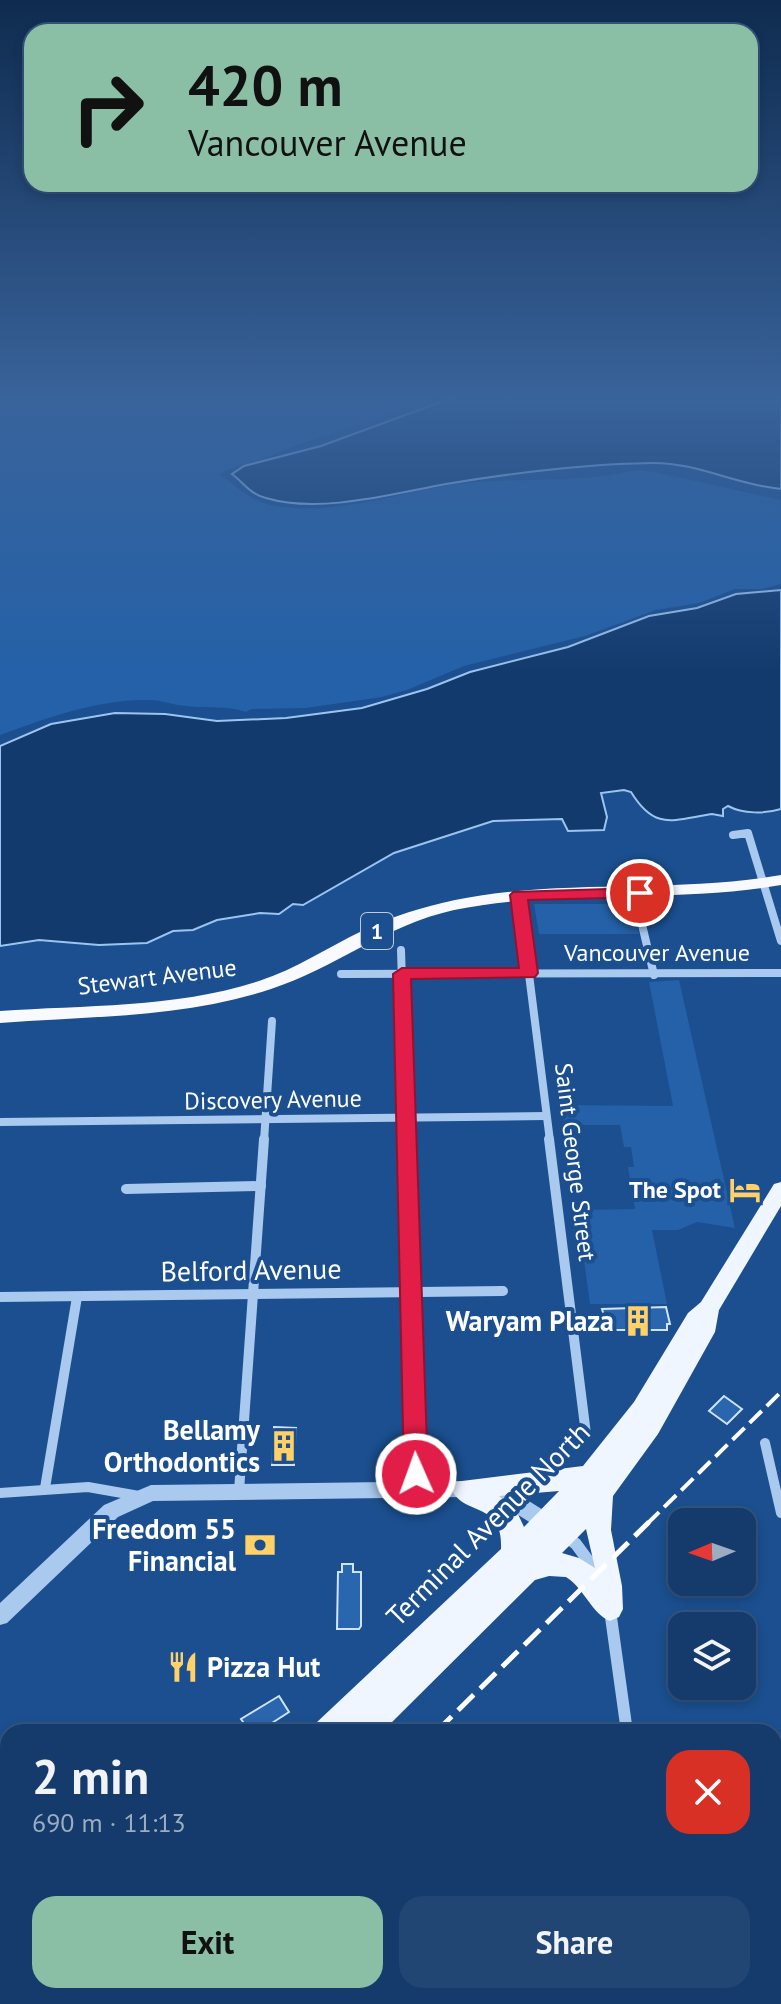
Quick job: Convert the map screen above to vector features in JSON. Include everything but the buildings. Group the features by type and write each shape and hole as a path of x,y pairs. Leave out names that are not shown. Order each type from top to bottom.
{"highway":[{"name":"Stewart Avenue","path":"0,1017 163,1004 252,989 281,979 406,919 468,902 519,895 701,892 772,882"}],"main road":[{"name":"Terminal Avenue North","path":"370,1724 556,1529 657,1415 707,1326 708,1310 781,1189"},
{"path":"463,1489 509,1483 596,1484 597,1520 607,1563 610,1609"},
{"path":"463,1489 499,1507 506,1515 514,1531 522,1562 555,1563 582,1571 610,1609"},
{"name":"Terminal Avenue North","path":"335,1724 522,1562"}],"street":[{"path":"733,835 748,833 772,882 781,941"},
{"name":"Saint George Street","path":"519,895 586,1434"},
{"path":"638,908 654,975"},
{"path":"401,950 417,1489"},
{"name":"Vancouver Avenue","path":"341,974 781,973"},
{"path":"239,1491 272,1021"},
{"name":"Discovery Avenue","path":"0,1122 546,1116"},
{"path":"126,1189 261,1186"},
{"name":"Belford Avenue","path":"0,1297 503,1291"},
{"path":"45,1488 77,1297"},
{"path":"765,1443 781,1513"},
{"path":"0,1493 26,1493 45,1488 117,1488 139,1496"},
{"path":"0,1616 111,1511 139,1496 163,1491 463,1489 509,1499 576,1544 597,1572 610,1609 626,1724"}],"shaded area":[{"path":"0,489 239,489 260,502 299,508 345,506 433,489 729,489 781,500 781,584 761,589 735,589 699,603 656,610 585,636 464,666 382,697 306,708 251,709 246,712 154,700 130,701 73,711 0,735"},
{"path":"248,489 423,489 356,501 309,504 260,496"},
{"path":"781,590 781,809 754,812 728,806 723,809 723,816 712,814 666,820 648,813 631,792 601,793 607,817 604,830 568,831 562,819 493,821 394,853 303,905 293,904 279,914 260,913 217,920 193,930 173,931 147,943 99,945 39,940 0,946 0,746 51,724 115,713 165,714 217,721 286,718 362,708 427,689 470,672 568,647 649,616 697,608 736,594"},
{"path":"534,904 633,904 639,934 539,934"},
{"path":"679,980 735,1228 697,1222 678,1230 652,1230 667,1304 590,1304 577,1210 635,1209 628,1167 634,1167 631,1147 624,1147 620,1125 565,1125 562,1105 673,1106 649,982"}],"railway":[{"path":"647,1524 781,1392"},
{"path":"444,1724 649,1522"}],"place":[{"name":"The Spot","path":"745,1190"},
{"name":"Waryam Plaza","path":"638,1321"},
{"name":"Bellamy Orthodontics","path":"284,1446"},
{"name":"Freedom 55 Financial","path":"260,1545"},
{"name":"Pizza Hut","path":"183,1667"}],"route":[{"path":"416,1474 402,974 529,973 519,895 640,893"}]}
